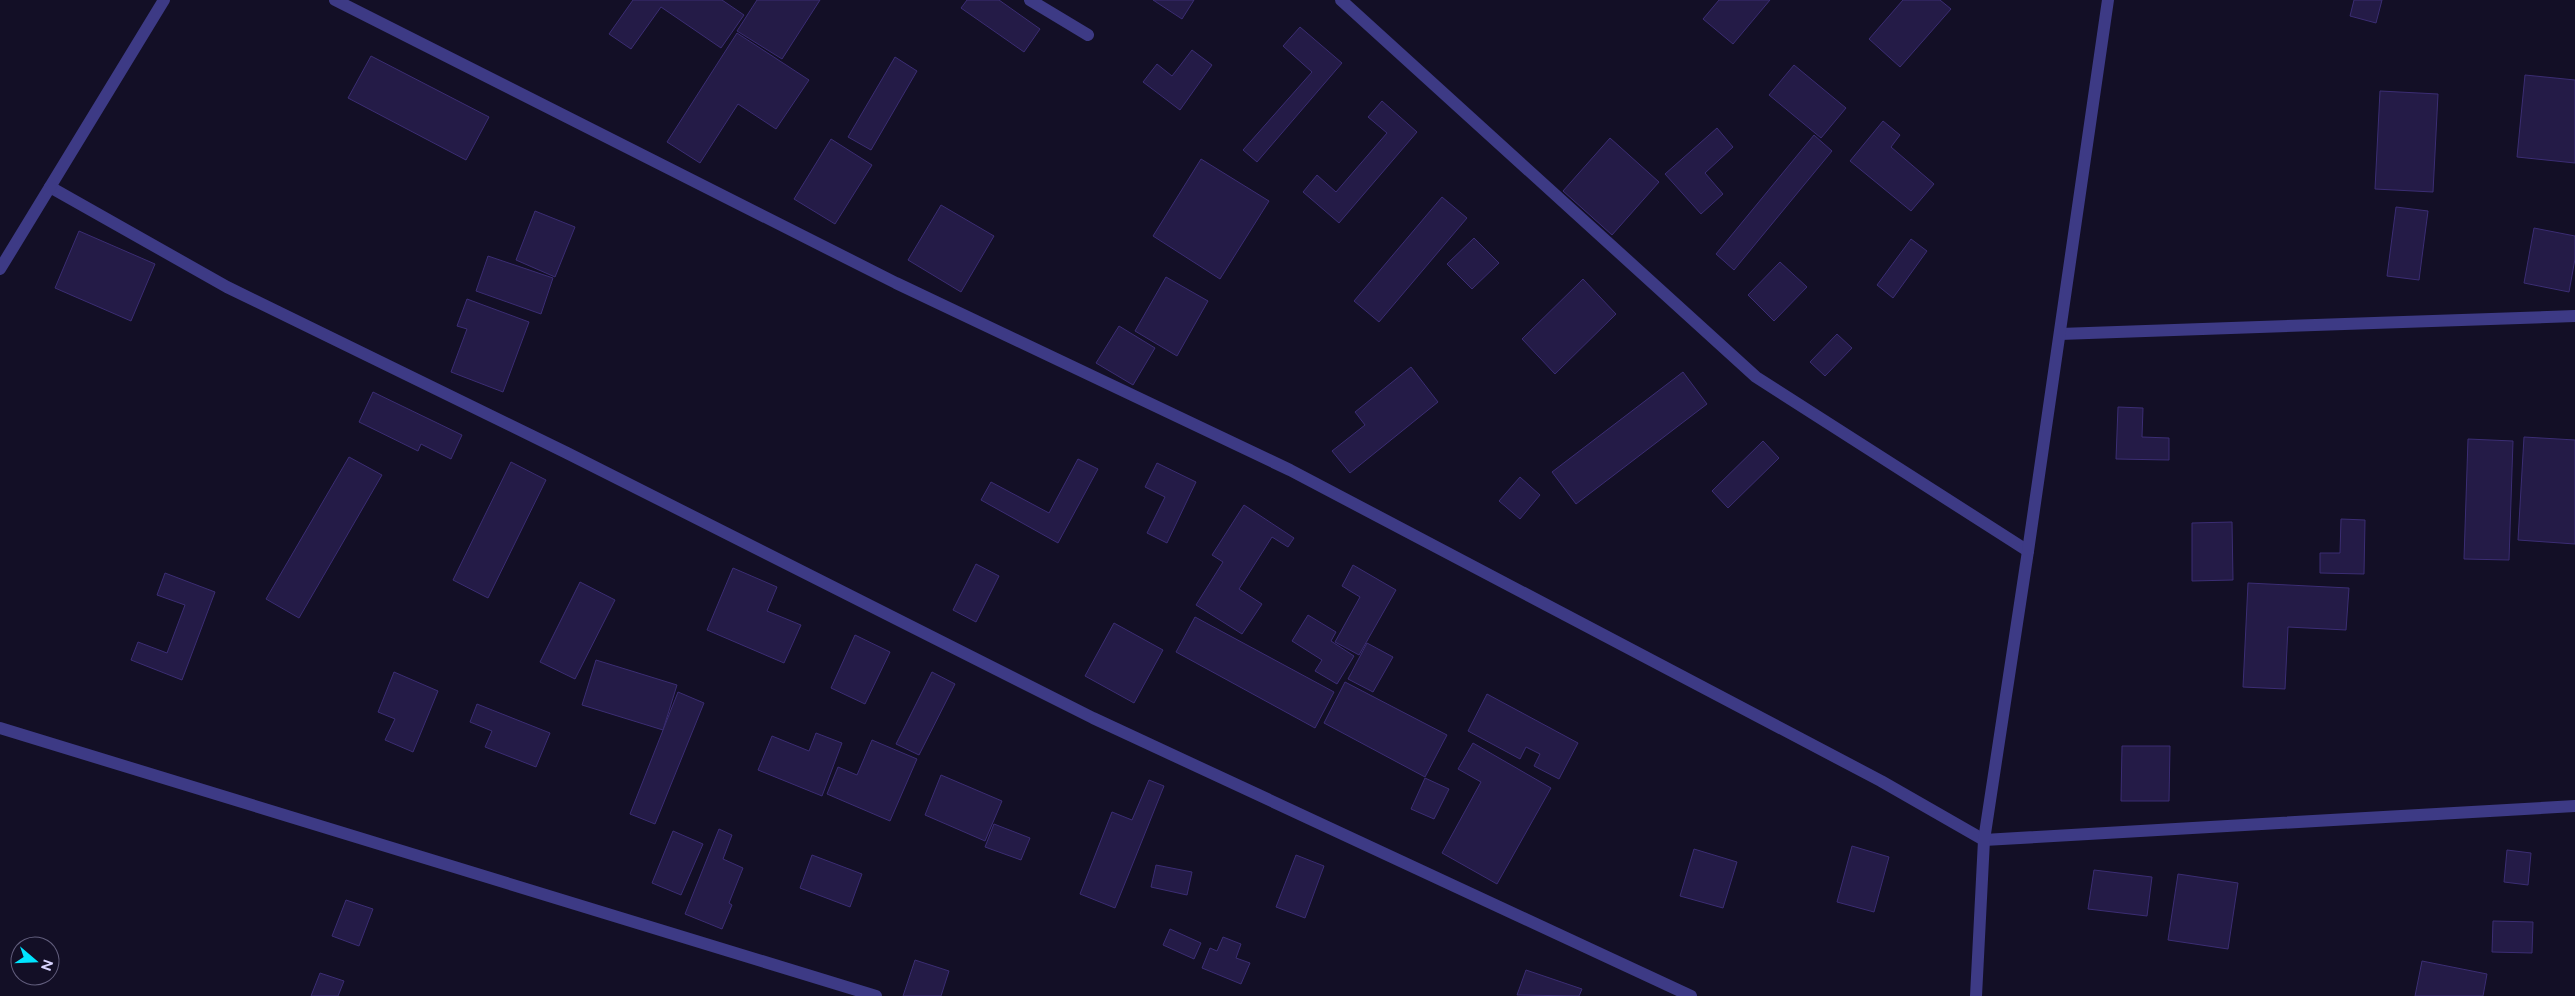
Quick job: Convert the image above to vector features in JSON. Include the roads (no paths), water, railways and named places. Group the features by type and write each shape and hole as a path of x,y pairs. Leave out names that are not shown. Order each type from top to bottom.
{"street":[{"path":"0,268 164,0"},
{"path":"335,0 896,283 1290,470 1881,781 1984,840 2575,806"},
{"path":"1030,0 1088,35"},
{"path":"1341,0 1756,378 2028,551"},
{"path":"1976,996 1984,840 2108,0"},
{"path":"50,187 227,287 568,453 1093,718 1691,996"},
{"path":"2060,334 2575,316"},
{"path":"0,728 876,996"}]}
